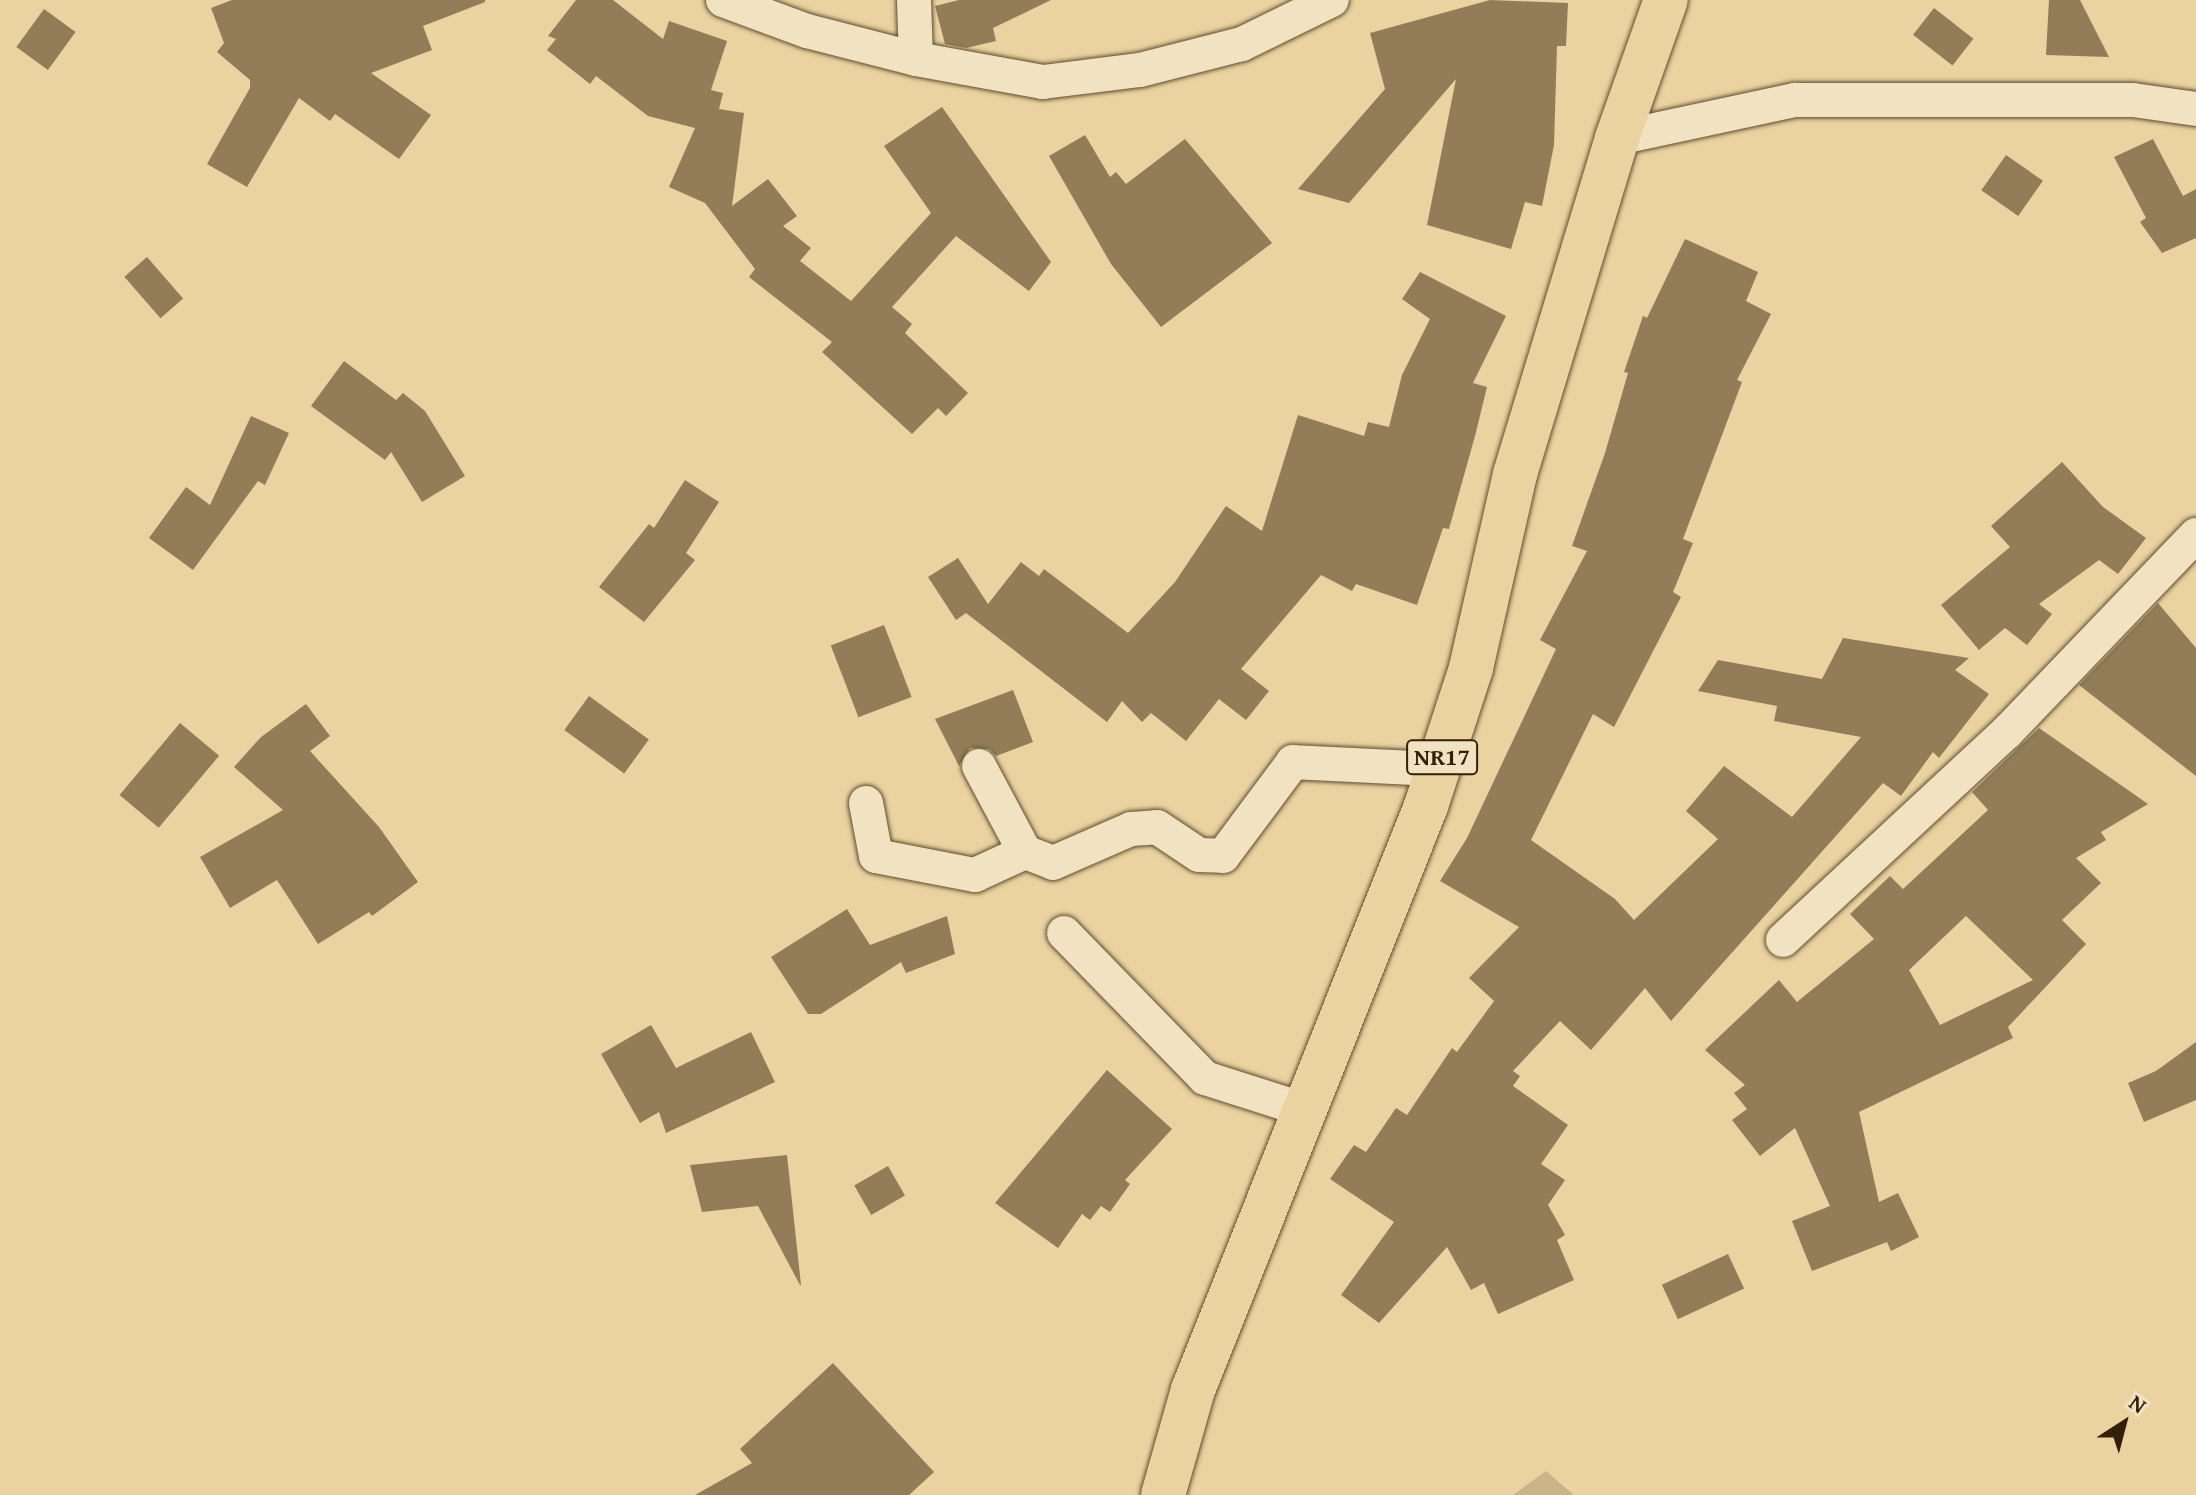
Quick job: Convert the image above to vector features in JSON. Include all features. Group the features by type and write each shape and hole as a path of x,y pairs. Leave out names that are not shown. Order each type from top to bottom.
{"main road":[{"name":"NR17","path":"1163,1495 1193,1390 1438,769 1471,668 1515,474 1617,138 1666,0"}],"street":[{"path":"723,0 807,31 916,59 1043,82 1140,70 1242,44 1332,0"},
{"path":"914,0 916,59"},
{"path":"1617,138 1795,100 2118,100 2196,109"},
{"path":"1783,940 2007,732 2196,535"},
{"path":"979,766 1025,852 1053,863 1131,829 1157,827 1199,855 1223,856 1293,762 1438,769"},
{"path":"866,803 876,856 975,875 1025,852"},
{"path":"1064,933 1205,1078 1305,1110"}],"shaded area":[{"path":"1546,1471 1574,1495 1513,1495"}],"building":[{"path":"232,0 485,2 423,26 432,50 371,73 431,115 399,159 335,114 330,121 299,98 247,187 207,164 250,88 250,80 217,52 224,43 211,8"},
{"path":"576,0 613,0 663,39 669,21 727,41 711,90 723,93 719,109 744,113 732,206 768,179 797,216 783,226 811,248 800,261 851,301 931,213 884,146 942,107 1051,262 1029,291 956,236 892,307 912,324 905,333 968,393 946,416 938,408 912,434 822,352 832,342 749,277 755,269 705,203 669,187 695,128 648,116 596,76 590,84 547,50 556,39 548,36"},
{"path":"959,0 1051,0 993,28 996,41 966,48 945,44 935,6"},
{"path":"1490,0 1568,3 1566,46 1557,46 1554,145 1542,206 1525,202 1511,249 1427,225 1456,79 1349,203 1298,189 1385,89 1370,33"},
{"path":"2049,0 2080,0 2109,57 2046,55"},
{"path":"1934,8 1973,39 1952,66 1913,35"},
{"path":"44,9 76,32 48,70 16,47"},
{"path":"1085,135 1110,177 1116,172 1126,184 1185,139 1272,243 1161,327 1111,264 1049,156"},
{"path":"2153,139 2183,196 2196,189 2196,238 2162,253 2140,222 2146,218 2114,157"},
{"path":"2006,155 2043,181 2018,216 1981,190"},
{"path":"1685,239 1758,272 1746,301 1771,314 1737,380 1742,382 1683,539 1693,543 1673,592 1681,597 1614,727 1593,714 1531,840 1615,899 1634,920 1718,839 1686,811 1724,766 1792,817 1861,737 1774,721 1777,706 1698,691 1718,660 1822,679 1843,638 1969,658 1955,670 1989,694 1939,758 1933,752 1901,796 1883,783 1671,1021 1645,988 1591,1050 1560,1021 1513,1071 1520,1076 1513,1086 1568,1125 1541,1164 1565,1180 1548,1205 1565,1235 1557,1240 1574,1280 1498,1314 1484,1283 1471,1290 1447,1247 1379,1323 1341,1295 1394,1222 1330,1179 1354,1145 1366,1152 1396,1108 1407,1115 1452,1048 1457,1052 1494,1001 1469,978 1519,927 1440,881 1467,838 1556,649 1540,640 1587,551 1572,546 1605,453 1628,373 1624,372 1643,316 1647,318"},
{"path":"147,257 183,299 160,318 124,277"},
{"path":"1420,272 1506,316 1473,383 1487,387 1475,436 1449,529 1443,528 1417,605 1356,584 1352,591 1321,575 1241,669 1269,691 1246,720 1219,699 1186,741 1151,713 1142,722 1122,701 1107,722 966,613 956,620 928,577 958,558 988,604 1021,562 1039,576 1044,569 1128,633 1175,582 1226,506 1262,531 1298,415 1364,436 1368,422 1389,427 1402,375 1430,319 1402,299"},
{"path":"344,361 396,400 403,393 425,411 465,476 422,502 391,452 385,460 311,406"},
{"path":"251,416 289,433 265,485 258,481 193,570 149,538 186,487 210,505"},
{"path":"2062,462 2103,507 2146,538 2118,574 2099,560 2039,604 2052,614 2027,645 2005,628 1979,650 1941,605 2010,547 1991,526"},
{"path":"685,480 719,502 686,553 695,560 644,622 599,587 649,524 654,528"},
{"path":"2158,603 2196,648 2196,776 2079,685"},
{"path":"884,625 912,697 858,717 831,645"},
{"path":"1013,690 1033,742 996,756 989,749 970,748 959,766 935,719"},
{"path":"589,696 649,739 624,773 564,730"},
{"path":"306,704 330,736 310,751 379,827 418,882 372,916 369,912 318,944 277,880 230,908 200,857 283,810 234,767 261,737"},
{"path":"180,723 219,756 159,828 120,795"},
{"path":"2039,728 2148,804 2101,832 2106,840 2076,858 2101,883 2062,920 2086,944 2008,1027 2013,1038 1859,1112 1879,1202 1898,1193 1919,1237 1891,1251 1887,1242 1812,1271 1792,1221 1830,1206 1795,1128 1760,1156 1732,1120 1747,1109 1734,1093 1745,1085 1705,1050 1779,980 1797,1002 1874,939 1850,914 1890,876 1903,889 1988,810 1972,792","holes":["1966,916 2033,980 1940,1025 1909,970"]},
{"path":"847,909 870,945 947,916 955,954 906,973 901,962 821,1014 808,1014 771,957"},
{"path":"651,1025 676,1068 751,1032 775,1082 666,1133 659,1112 640,1123 601,1054"},
{"path":"2196,1042 2196,1100 2144,1122 2128,1083 2156,1071"},
{"path":"1107,1070 1172,1129 1125,1180 1130,1184 1110,1212 1101,1206 1090,1220 1082,1214 1058,1248 995,1203"},
{"path":"787,1155 801,1285 758,1206 702,1212 690,1165"},
{"path":"888,1166 905,1195 871,1215 854,1186"},
{"path":"1728,1254 1744,1288 1678,1319 1662,1285"},
{"path":"833,1363 934,1472 909,1495 695,1495 752,1463 740,1449"}]}
